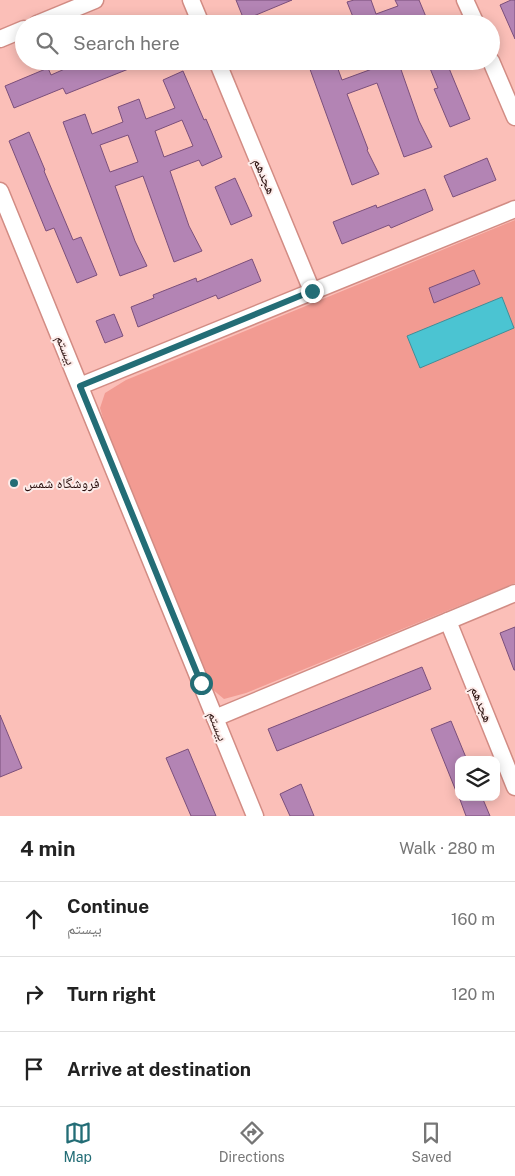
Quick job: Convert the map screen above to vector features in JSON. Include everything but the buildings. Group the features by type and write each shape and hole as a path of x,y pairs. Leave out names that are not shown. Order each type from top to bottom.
{"street":[{"path":"59,15 95,0"},
{"path":"192,0 198,15"},
{"path":"466,0 472,15"},
{"path":"0,39 15,33"},
{"name":"هجدهم","path":"221,70 312,291"},
{"path":"495,70 515,117"},
{"name":"بیستم","path":"0,191 255,816"},
{"path":"80,386 515,209"},
{"path":"215,718 515,593"},
{"name":"هجدهم","path":"448,621 515,787"}],"shaded area":[{"path":"515,220 515,583 246,693 224,699 212,689 105,425 100,408 105,393 126,380"}],"water":[{"path":"502,297 514,328 420,368 407,336"}],"place":[{"name":"فروشگاه شمس","path":"14,483"}],"route":[{"path":"201,683 80,386 312,291"}]}
